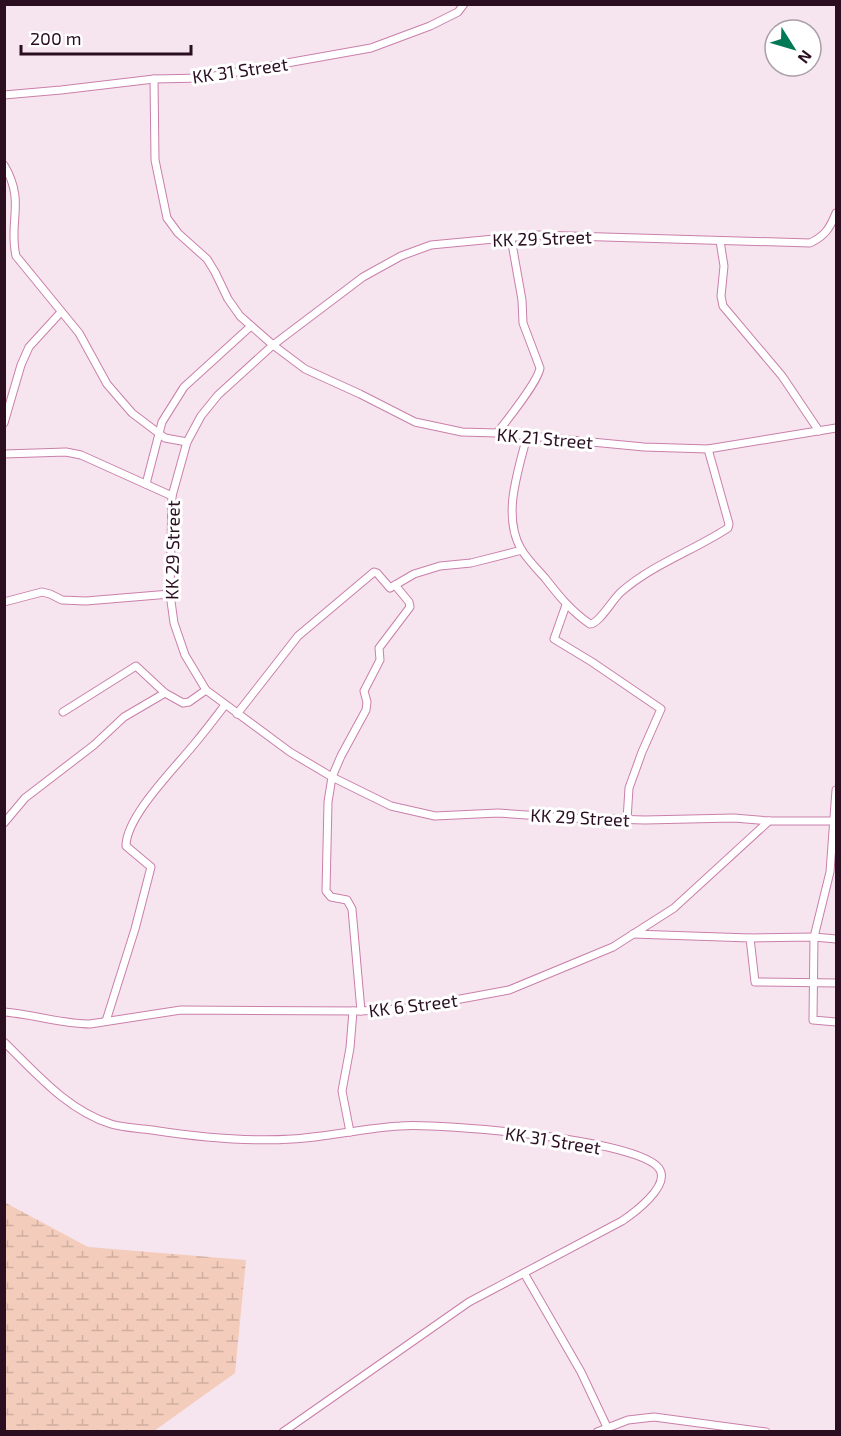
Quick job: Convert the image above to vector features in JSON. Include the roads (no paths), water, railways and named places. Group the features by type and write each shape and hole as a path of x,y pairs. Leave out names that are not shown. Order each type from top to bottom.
{"street":[{"name":"KK 31 Street","path":"4,95 154,79 203,78 371,48 430,26 458,12 464,4"},
{"name":"KK 21 Street","path":"154,79 155,160 167,218 178,233 207,259 228,299 240,316 305,369 415,422 462,432 497,433 644,447 708,449 837,428"},
{"path":"4,165 13,181 17,202 14,247 16,256 79,333 107,384 132,413 165,438 187,442"},
{"name":"KK 29 Street","path":"835,821 769,821 734,818 627,820 498,813 435,816 391,806 332,777 290,752 206,690 185,655 174,623 170,594 172,496 187,442 201,416 218,395 273,345 363,277 401,256 431,245 537,235 810,243 823,237 830,229 837,213"},
{"path":"497,433 539,373 540,368 523,323 522,300 511,238"},
{"path":"720,241 724,266 721,296 723,306 782,376 819,431"},
{"path":"4,423 21,365 29,347 61,312"},
{"path":"146,484 162,422 184,387 251,326"},
{"path":"527,436 511,516 513,528 522,550 566,605 590,624 595,624 609,604 645,573 728,528 729,524 708,449"},
{"path":"4,454 66,452 81,454 172,496"},
{"path":"237,714 298,636 370,575 377,573 390,588 414,574 440,566 471,563 522,550"},
{"path":"361,1011 352,909 347,900 332,897 326,891 328,801 332,777 366,710 367,702 364,691 381,660 379,648 410,607 410,602 395,585"},
{"path":"4,602 42,592 62,600 86,601 170,594"},
{"path":"566,605 554,639 661,709 629,788 627,820"},
{"path":"63,712 135,666 165,693 183,703 189,702 206,690"},
{"path":"4,823 25,798 93,745 124,717 165,693"},
{"path":"106,1021 135,929 151,867 126,846 126,839 131,826 153,794 225,705"},
{"path":"837,790 830,872 814,937 812,982 813,1020 837,1022"},
{"name":"KK 6 Street","path":"4,1012 40,1016 74,1024 90,1024 181,1010 361,1011 412,1008 508,990 613,946 674,908 769,821"},
{"path":"633,934 837,939"},
{"path":"750,938 755,982 837,983"},
{"path":"350,1131 342,1091 350,1048 353,1011"},
{"name":"KK 31 Street","path":"4,1042 71,1105 111,1124 176,1134 236,1139 291,1139 400,1126 444,1125 539,1135 638,1156 660,1169 660,1182 638,1210 622,1221 469,1302 283,1431"},
{"path":"524,1273 581,1372 607,1428"},
{"path":"597,1431 628,1420 654,1417 766,1431"}]}
